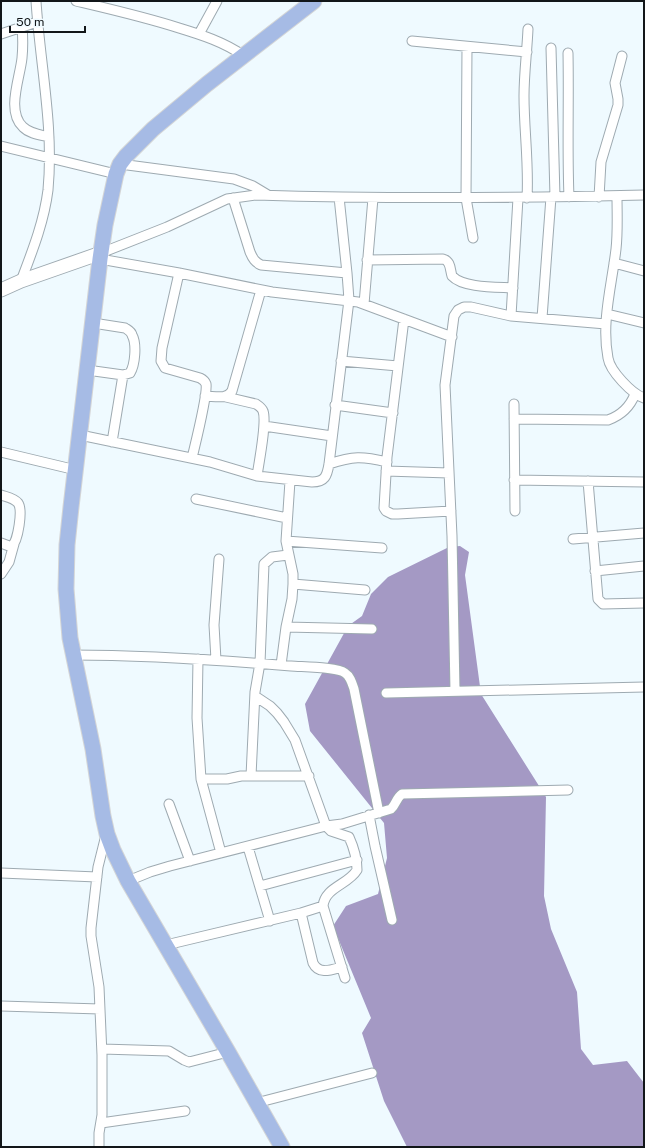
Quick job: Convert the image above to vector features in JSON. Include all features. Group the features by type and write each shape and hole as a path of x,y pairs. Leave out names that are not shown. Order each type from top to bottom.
{"main road":[{"path":"282,1147 128,881 107,834 93,749 73,655 67,614 66,570 71,507 92,323 105,225 118,169 136,145 153,129 314,1"}],"street":[{"path":"21,281 42,221 48,191 49,137 36,1"},
{"path":"76,1 161,22 198,34 224,43 244,56"},
{"path":"198,34 217,1"},
{"path":"1,34 37,22"},
{"path":"22,27 22,50 16,89 16,115 24,128 30,132 49,137"},
{"path":"511,316 523,198 528,168 524,96 528,28"},
{"path":"412,41 527,52"},
{"path":"468,47 466,198 473,238"},
{"path":"542,318 553,197 551,48"},
{"path":"568,53 569,197"},
{"path":"599,197 601,162 617,110 618,99 615,83 622,56"},
{"path":"1,146 49,158 118,169 234,179 253,186 269,195"},
{"path":"1,290 21,281 101,256 218,203 233,198 256,195 373,198 523,198 644,195"},
{"path":"617,196 616,246 606,324 608,358 609,363 614,370 635,394 644,398"},
{"path":"80,435 192,458 257,476 290,481 319,482 324,478 327,474 329,464 349,300 339,197"},
{"path":"233,198 250,252 256,262 261,265 347,273"},
{"path":"364,304 373,198"},
{"path":"101,256 261,290 349,300 364,304 452,337"},
{"path":"367,260 446,259 449,263 452,276 459,282 483,286 513,288"},
{"path":"614,263 644,271"},
{"path":"179,273 162,348 161,361 162,365 169,370 191,374 204,380 206,385 192,458"},
{"path":"226,397 230,395 232,391 261,290"},
{"path":"455,691 451,511 445,385 454,316 458,310 464,307 478,308 493,313 511,316 606,324"},
{"path":"607,314 644,322"},
{"path":"404,319 386,466 384,508 392,514 451,511"},
{"path":"87,370 123,375 130,374 133,369 134,349 132,334 130,331 125,328 92,323"},
{"path":"341,361 398,366"},
{"path":"112,442 123,375"},
{"path":"514,419 608,420 628,408 635,394"},
{"path":"205,396 226,397 260,406 263,411 264,426 257,476"},
{"path":"514,404 515,510"},
{"path":"335,405 392,413"},
{"path":"264,426 332,436"},
{"path":"1,452 76,470"},
{"path":"329,464 352,457 371,458 386,466 449,472"},
{"path":"514,480 644,482"},
{"path":"281,665 294,584 286,542 290,481"},
{"path":"588,481 598,599 603,604 644,602"},
{"path":"1,495 14,499 19,506 17,540 14,544 9,562 1,574"},
{"path":"196,499 287,518"},
{"path":"573,538 644,533"},
{"path":"286,542 382,548"},
{"path":"1,543 9,546 14,544"},
{"path":"250,776 255,696 260,663 264,564 272,557 288,554"},
{"path":"216,660 214,625 219,560"},
{"path":"595,571 644,566"},
{"path":"294,584 365,590"},
{"path":"286,627 372,629"},
{"path":"73,655 120,655 216,660 331,669 345,673 349,677 354,689 379,813"},
{"path":"198,659 197,718 201,779 221,854"},
{"path":"386,693 644,687"},
{"path":"255,696 270,706 284,722 295,740 326,826 331,831 349,837 357,860 357,870 355,874 328,894 323,906 345,978"},
{"path":"201,779 227,779 250,776 309,776"},
{"path":"128,881 150,872 190,861 326,826 342,824 379,813 391,809 394,806 398,796 402,794 568,790"},
{"path":"169,804 190,861"},
{"path":"369,816 392,920"},
{"path":"98,1147 102,1110 102,1049 99,987 91,936 97,877 107,834"},
{"path":"248,846 270,920"},
{"path":"260,886 357,860"},
{"path":"1,873 97,877"},
{"path":"166,945 301,913 323,906"},
{"path":"301,913 313,963 316,968 328,971 342,967"},
{"path":"1,1006 100,1009"},
{"path":"102,1049 169,1051 189,1062 228,1052"},
{"path":"256,1103 372,1073"},
{"path":"101,1123 184,1111"}],"shaded area":[{"path":"460,546 469,552 465,575 481,694 546,797 544,896 551,929 577,992 581,1049 593,1065 627,1061 644,1083 644,1147 407,1147 384,1101 362,1033 371,1018 333,926 346,906 378,894 387,858 384,823 310,731 305,704 348,626 362,616 371,594 388,577 449,547"}]}
